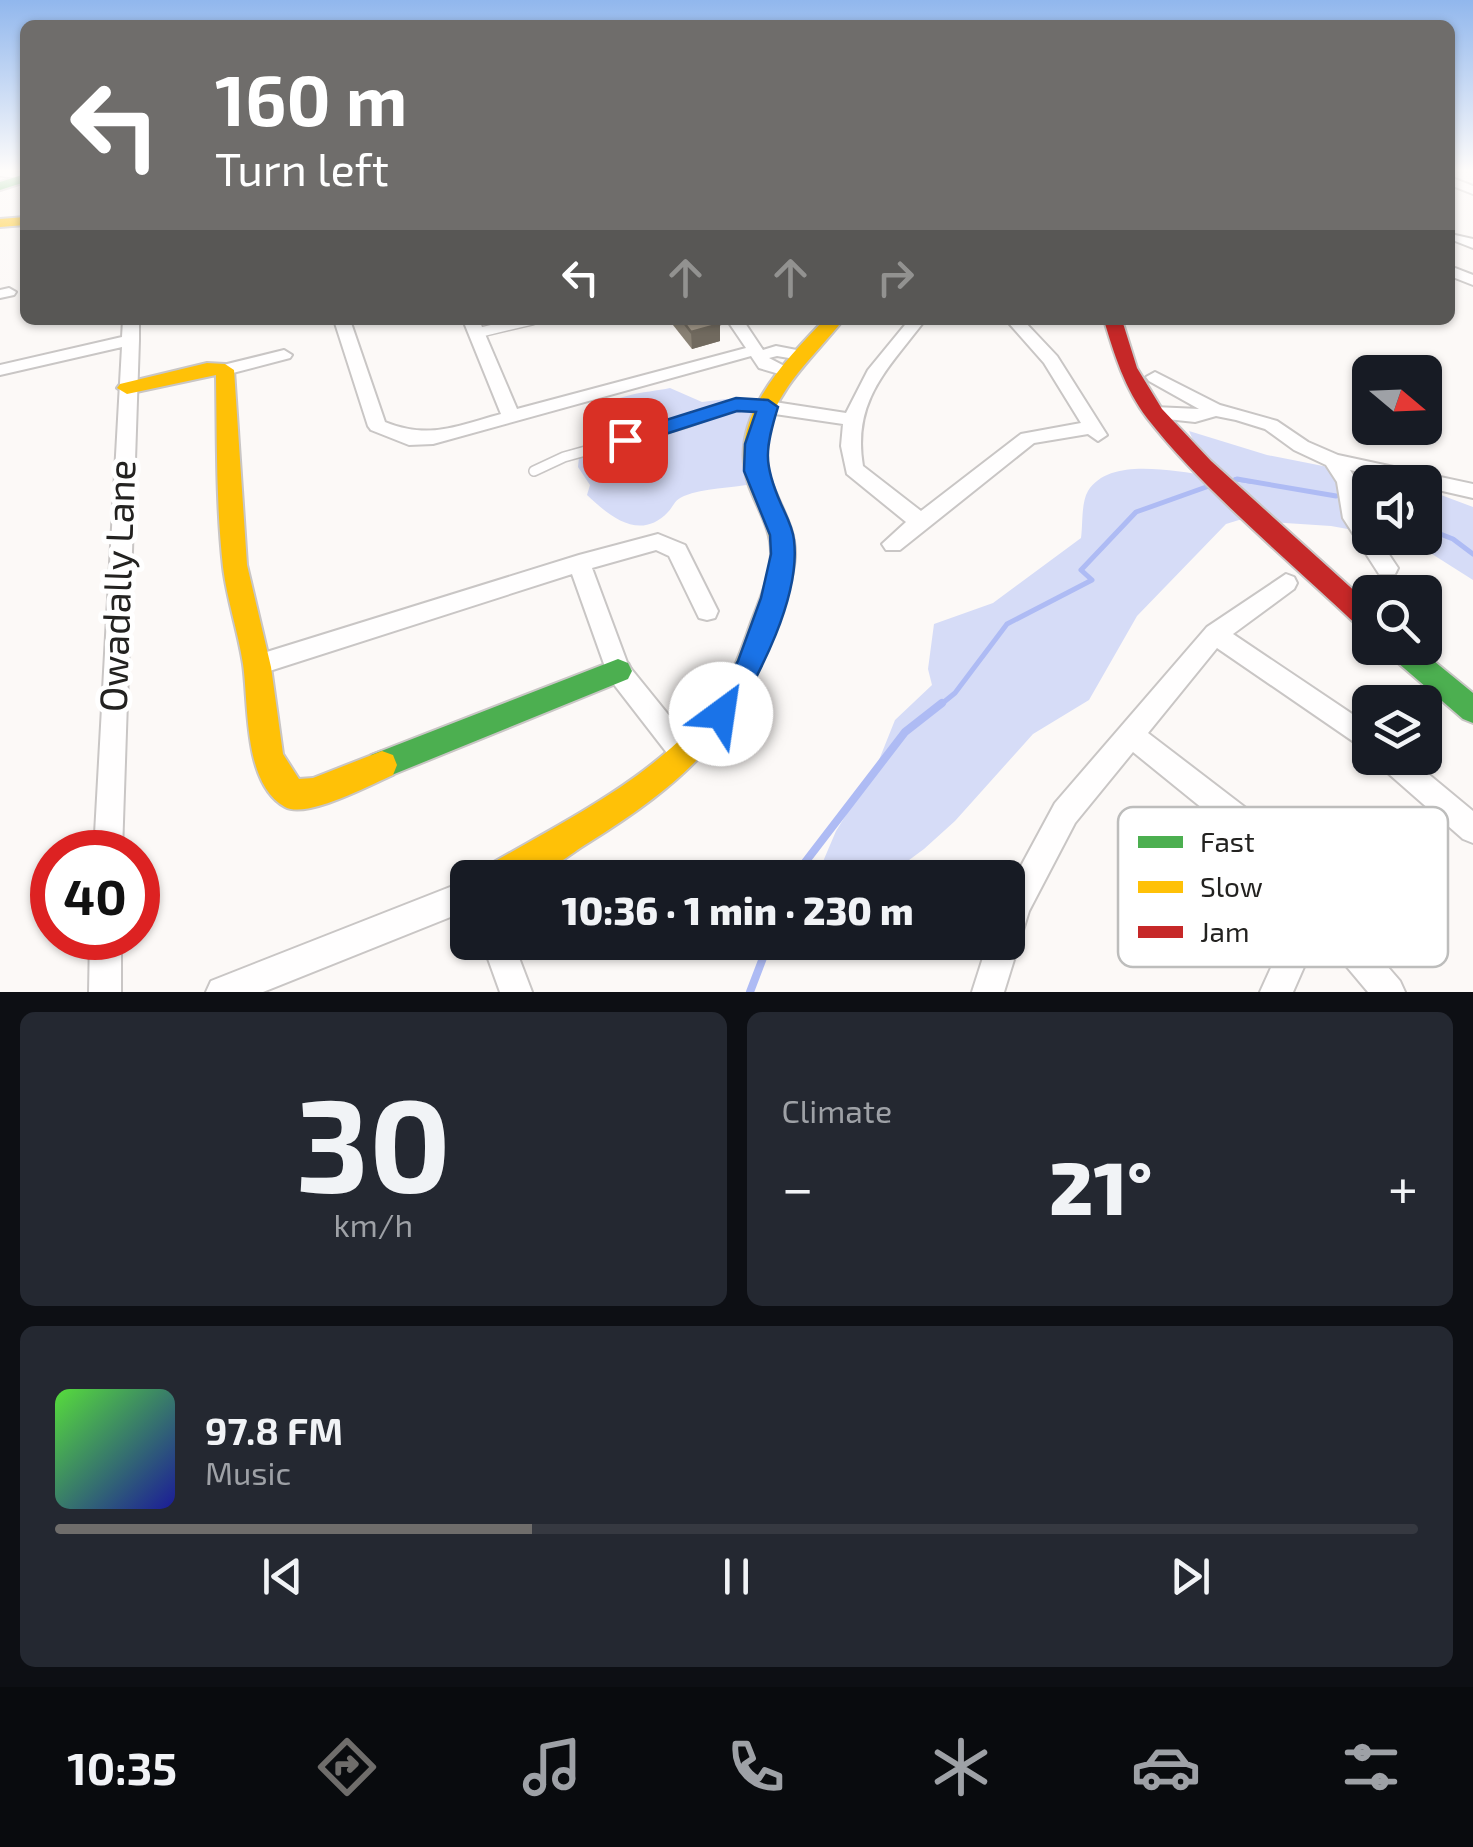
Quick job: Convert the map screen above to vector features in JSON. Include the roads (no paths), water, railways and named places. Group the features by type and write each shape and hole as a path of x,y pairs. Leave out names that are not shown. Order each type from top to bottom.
{"main road":[{"path":"528,860 683,753 721,714 740,681 774,598 783,554 782,535 755,471 756,444 768,407 794,363 829,325"},
{"path":"1115,325 1128,368 1154,413 1258,520 1352,605"},
{"path":"126,388 207,369 225,370 233,547 239,595 257,665 271,768 278,785 293,795 313,793 618,671"},
{"path":"1420,665 1473,710"}],"street":[{"path":"344,325 377,426 410,439 433,438 510,414 757,353"},
{"path":"737,325 770,366 794,363"},
{"path":"913,325 858,394 850,419 849,440 854,469 920,522"},
{"path":"893,544 1028,438 1096,431 1051,360 1019,325"},
{"path":"474,326 510,414"},
{"path":"0,370 131,330"},
{"name":"Owadally Lane","path":"109,830 131,330"},
{"path":"225,370 284,355"},
{"path":"1155,377 1215,410 1271,425 1301,446 1334,460 1473,492"},
{"path":"768,407 850,419"},
{"path":"1154,413 1194,416 1215,410"},
{"path":"1334,460 1347,482 1353,518 1387,568"},
{"path":"257,665 578,563 658,542 677,550 707,611"},
{"path":"578,563 618,671 683,753"},
{"path":"1025,887 1064,813 1128,733 1215,634 1286,583"},
{"path":"1215,634 1352,729"},
{"path":"1128,733 1222,807"},
{"path":"1410,775 1447,807"},
{"path":"1448,808 1473,829"},
{"path":"231,991 450,902"},
{"path":"106,960 106,992"},
{"path":"504,960 516,992"},
{"path":"988,992 998,960"},
{"path":"1276,992 1288,967"},
{"path":"1367,967 1389,992"}],"lane":[{"path":"534,471 564,457 686,423 736,404 768,407"}],"waterway":[{"path":"1235,479 1252,482"},
{"path":"1237,479 1336,496"},
{"path":"939,706 955,693 1007,624 1092,580 1081,570 1136,512 1209,486"},
{"path":"1442,535 1473,554"},
{"path":"807,860 905,732 942,703"},
{"path":"750,992 762,960"}]}
